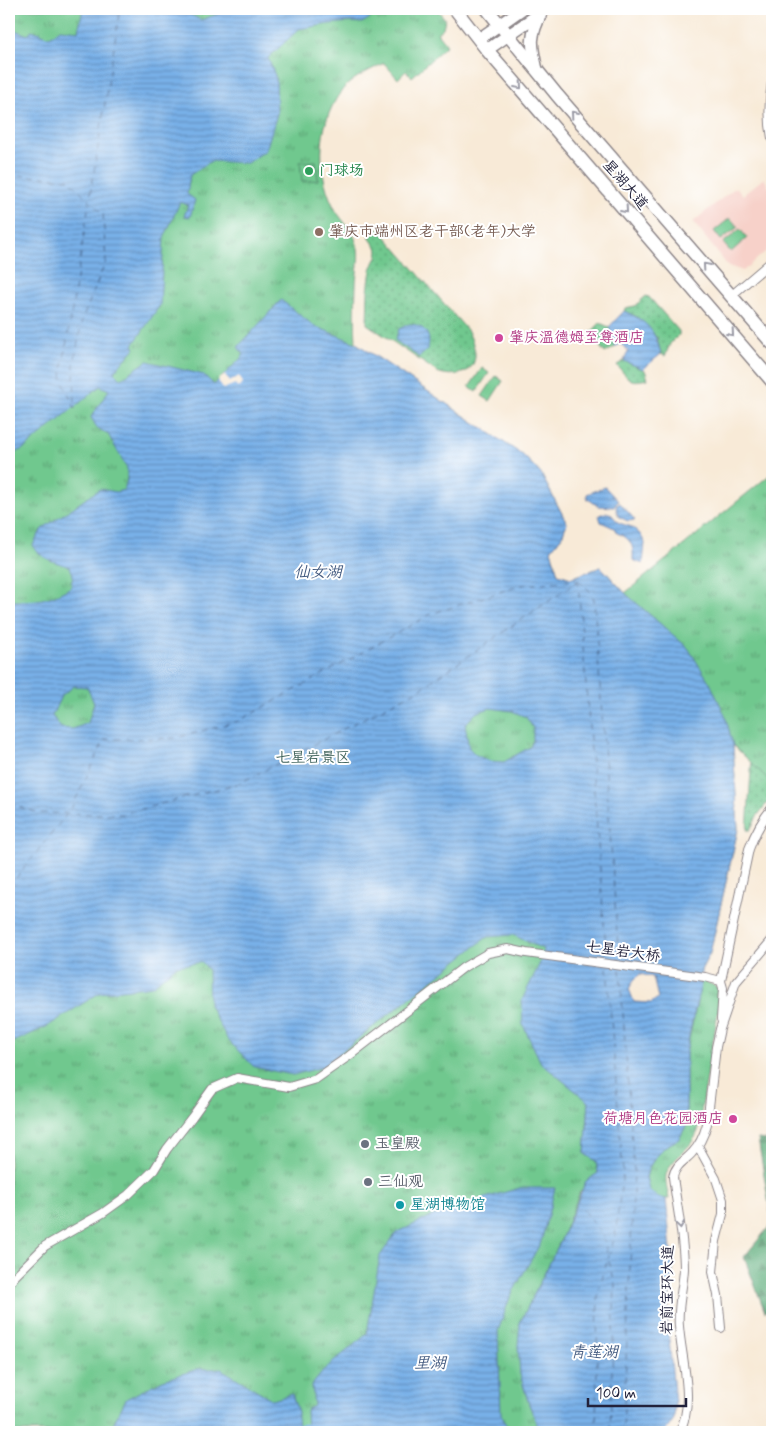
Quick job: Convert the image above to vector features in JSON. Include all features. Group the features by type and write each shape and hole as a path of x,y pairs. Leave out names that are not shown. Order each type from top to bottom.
{"main road":[{"name":"星湖大道","path":"455,9 487,50 772,381"},
{"name":"星湖大道","path":"487,9 557,95 772,343"},
{"path":"479,39 522,9"},
{"path":"487,50 544,10"},
{"path":"537,70 532,35 544,10"},
{"path":"539,109 549,99 557,95"}],"street":[{"path":"772,82 769,125 772,138"},
{"path":"732,295 772,262"},
{"path":"720,1029 722,983 749,849 755,833 772,808"},
{"path":"722,983 729,991 772,940"},
{"name":"七星岩大桥","path":"9,1284 45,1246 70,1230 103,1213 128,1195 154,1170 167,1148 212,1089 237,1078 289,1086 316,1079 464,968 488,953 508,949 705,977 722,983 729,976 733,978 735,984"},
{"path":"721,1328 718,1295 713,1272 716,1241 723,1214 723,1200 716,1179 698,1146 707,1124 716,1047 720,1029 735,984"},
{"name":"岩前宝环大道","path":"679,1432 684,1424 687,1392 679,1325 684,1250 673,1177 676,1167 693,1153 698,1146"}],"shaded area":[{"path":"764,178 772,193 772,246 743,271 728,266 693,222 736,187 743,195"}],"green space":[{"name":"七星岩景区","path":"9,9 437,9 445,19 443,28 437,33 447,45 412,77 406,71 398,79 384,63 354,80 345,87 336,99 329,113 325,128 322,160 323,176 327,191 336,210 355,239 358,249 355,300 356,343 524,456 541,474 567,523 562,536 551,550 558,574 571,578 601,567 625,593 772,473 772,783 733,745 738,829 710,953 701,970 702,980 542,959 576,1090 589,1102 585,1154 596,1161 598,1174 580,1192 561,1240 520,1323 520,1374 540,1432 9,1432"},
{"name":"门球场","path":"316,161 318,180 302,181 300,162"},
{"path":"730,218 738,227 721,240 714,231"},
{"path":"379,229 468,331 474,346 475,355 474,362 467,371 456,375 437,372 367,324 371,269 378,250 369,237"},
{"path":"740,229 747,238 731,252 723,243"},
{"path":"646,296 679,331 679,335 670,344 665,356 661,354 657,338 637,317 624,311 625,308 635,306"},
{"path":"600,323 609,327 615,347 605,353 591,335 592,331"},
{"path":"624,361 645,370 648,379 637,381 627,377 617,365"},
{"path":"482,368 489,373 476,392 469,387"},
{"path":"496,376 503,381 490,401 482,396"},
{"path":"772,693 772,797 757,816 750,830 747,830 752,756"},
{"path":"702,980 717,987 720,992 720,1000 698,1131 695,1138 671,1164 668,1170 666,1181 669,1199 659,1198 649,1190 646,1177 649,1167 657,1155 666,1146 679,1139 686,1126 686,1053"},
{"path":"758,1139 772,1141 772,1223"},
{"path":"772,1223 772,1308 765,1312 744,1257"}],"water":[{"name":"仙女湖","path":"83,9 183,9 201,20 227,9 380,9 362,23 329,24 299,29 268,58 276,78 277,114 266,150 247,163 211,161 190,175 187,194 195,200 190,217 184,216 188,205 180,202 164,238 160,305 133,345 135,348 114,372 121,379 147,361 204,375 214,385 244,355 238,347 281,300 314,326 356,343 524,456 541,474 567,523 562,536 551,550 558,574 571,578 601,567 625,593 688,648 710,683 725,715 733,745 738,829 710,953 701,970 702,980 686,1053 686,1126 679,1139 666,1146 657,1155 649,1167 646,1177 649,1190 659,1198 666,1199 673,1270 667,1317 675,1403 674,1419 665,1432 540,1432 520,1374 518,1345 520,1323 561,1240 586,1181 598,1173 596,1161 585,1154 589,1102 541,1063 523,1025 522,1000 542,959 543,949 513,935 487,937 322,1067 293,1075 254,1067 228,1040 209,1005 208,969 202,962 176,966 152,986 99,993 48,1026 9,1044 9,601 48,598 71,587 73,574 70,567 44,557 39,554 33,545 42,529 100,489 116,492 124,490 127,480 127,468 108,434 97,428 91,417 109,390 100,386 26,447 9,457 9,30 28,35 32,30 50,37 60,29 78,31","holes":["74,686 87,687 94,703 88,723 73,729 61,728 52,716 61,696","490,708 512,711 526,717 533,728 533,741 530,747 504,762 489,761 476,755 469,748 465,724 476,713","640,974 653,977 658,998 651,1003 634,1002 629,989 633,981"]},
{"path":"624,311 649,327 659,346 661,354 643,369 624,361 628,351 622,345 619,344 615,347 609,327"},
{"path":"409,324 422,328 428,336 428,347 419,357 395,340 399,329"},
{"path":"605,487 618,501 614,507 598,506 587,498 587,494"},
{"path":"620,503 635,520 628,521 619,517 616,509"},
{"path":"610,513 619,523 632,527 640,534 645,543 643,564 633,560 631,543 626,537 617,533 614,528 601,522 599,515"},
{"name":"里湖","path":"520,1188 555,1188 541,1242 510,1297 498,1331 501,1414 509,1432 307,1432 306,1410 314,1406 312,1385 325,1369 367,1334 380,1256 396,1233 447,1209"},
{"path":"198,1369 221,1369 273,1400 292,1394 298,1413 297,1432 109,1432 126,1399 163,1380"}],"pier":[{"path":"225,375 230,382 239,376 243,383 238,388 235,384 223,389 218,380"}],"waterway":[{"path":"297,1430 307,1429"}],"ferry route":[{"path":"75,409 63,382 62,372 120,9"},
{"path":"9,179 16,175 68,179 103,214 106,261 82,320 74,364 75,408"},
{"path":"9,887 71,809 105,739 176,738 239,721 431,614 522,585 577,580"},
{"path":"578,580 589,590 594,599 619,962"},
{"path":"578,581 607,961"},
{"path":"9,804 39,813 123,814 240,783 420,689 578,581"},
{"path":"596,1432 598,1292 615,1236 623,1172 607,967"},
{"path":"620,969 634,1171 623,1432"},
{"path":"583,1210 603,1235 608,1257"},
{"path":"609,1261 615,1284 610,1432"}],"place":[{"name":"门球场","path":"309,171"},
{"name":"肇庆市端州区老干部(老年)大学","path":"319,232"},
{"name":"肇庆温德姆至尊酒店","path":"499,338"},
{"name":"荷塘月色花园酒店","path":"733,1119"},
{"name":"玉皇殿","path":"365,1144"},
{"name":"三仙观","path":"368,1182"},
{"name":"星湖博物馆","path":"400,1205"}],"water label":[{"name":"青莲湖","path":"594,1352"}]}
